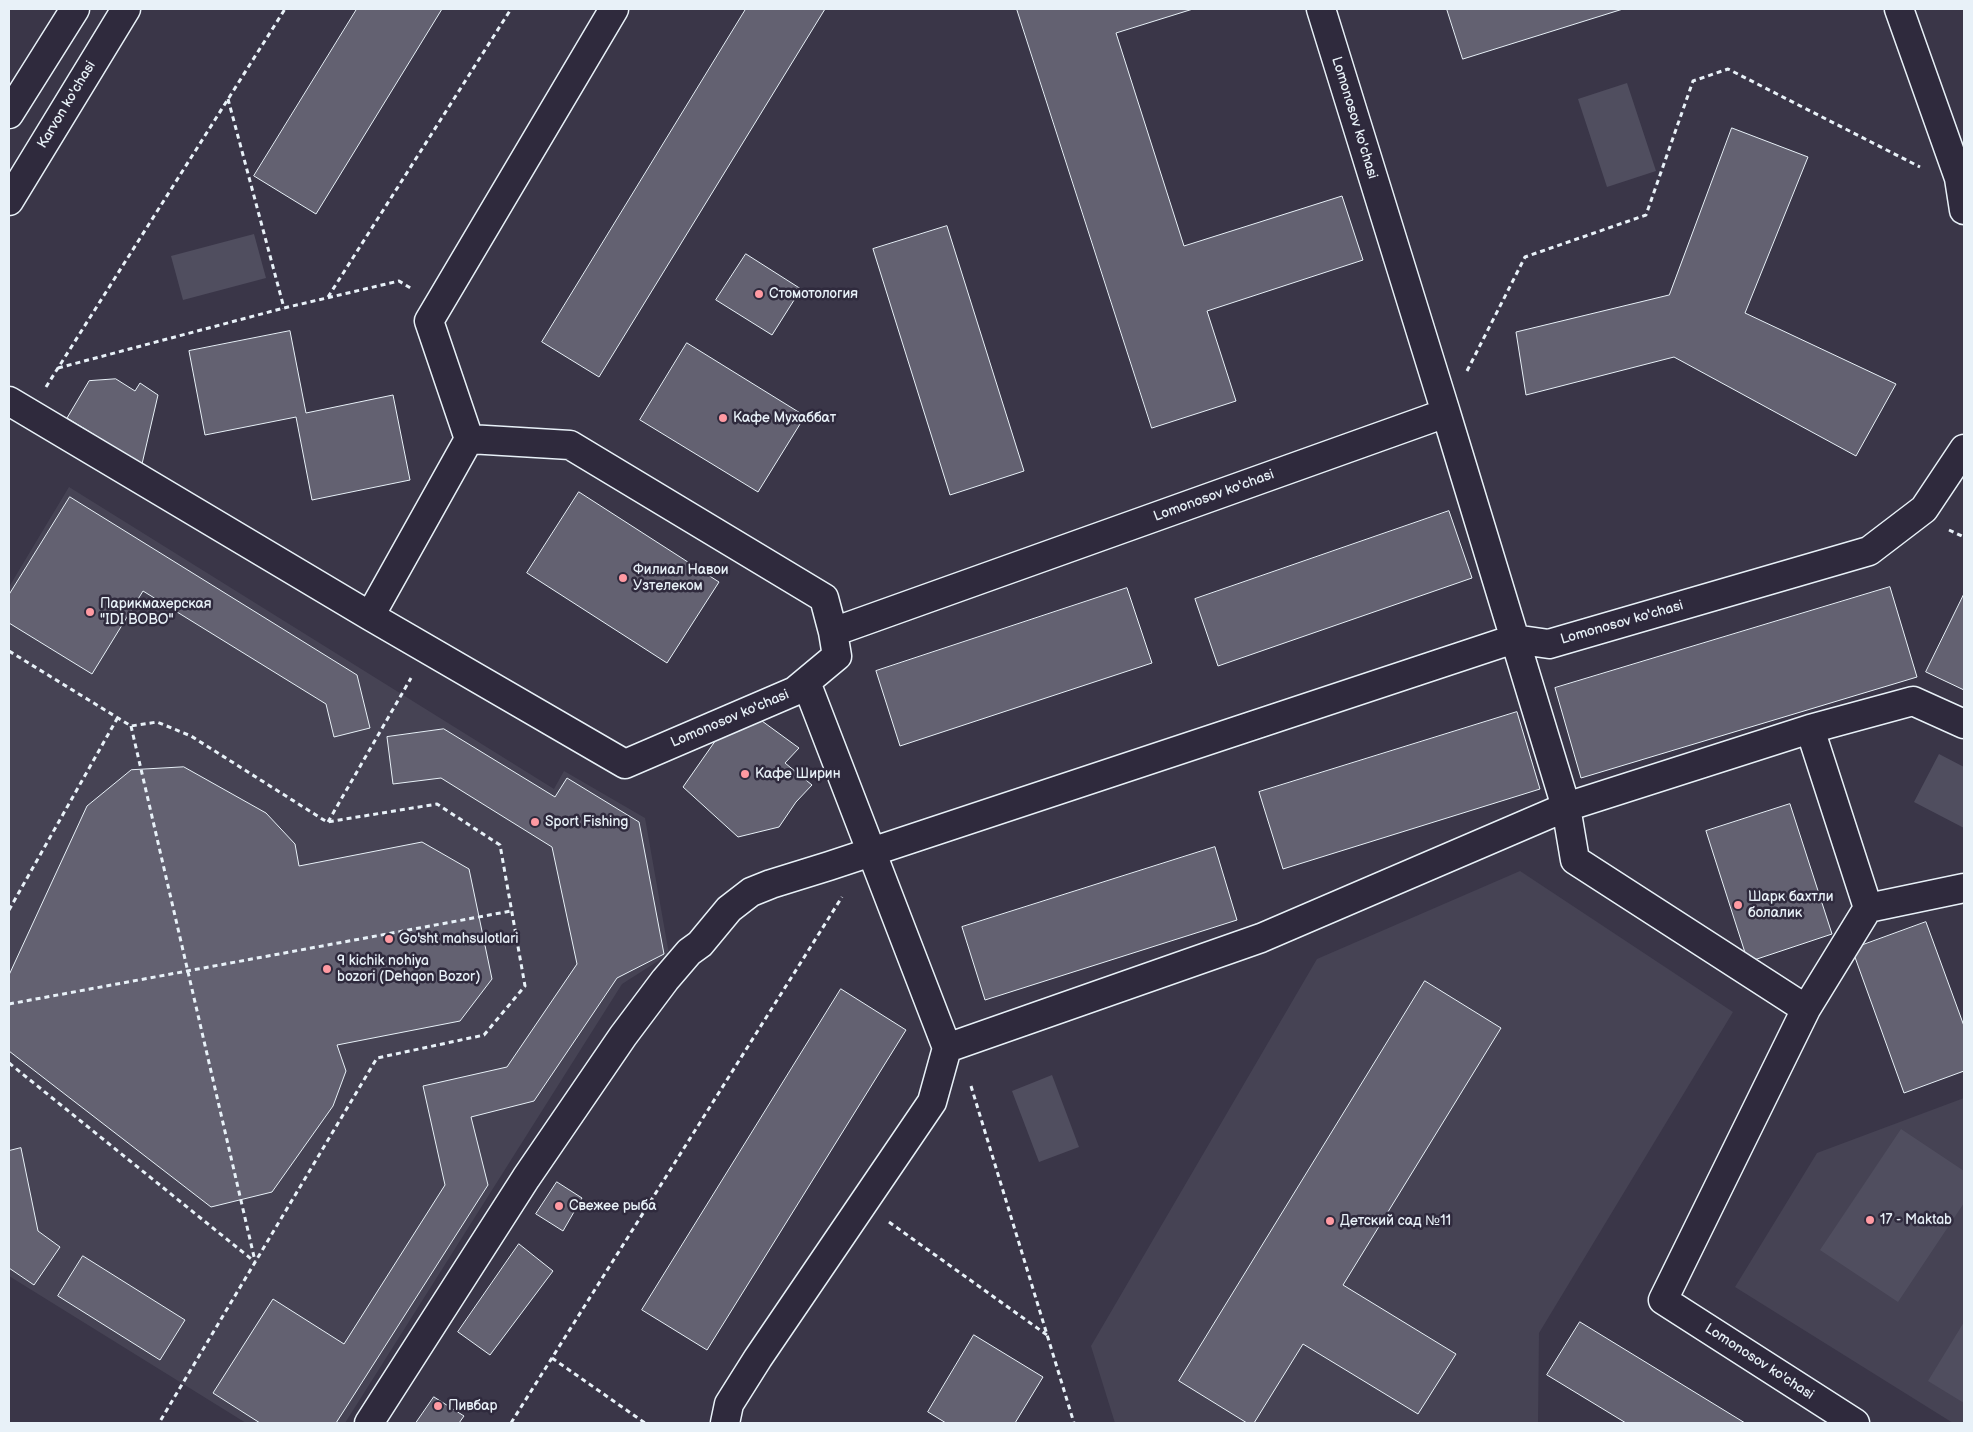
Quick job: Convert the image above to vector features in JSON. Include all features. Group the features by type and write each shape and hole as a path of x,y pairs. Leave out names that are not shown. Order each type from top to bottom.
{"street":[{"path":"9,114 75,9"},
{"name":"Karvon ko'chasi","path":"9,201 126,9"},
{"path":"370,616 469,439 429,321 614,9"},
{"name":"Lomonosov ko'chasi","path":"427,649 625,764 795,691 837,656 833,632 1446,413 1321,9"},
{"path":"1899,9 1962,187"},
{"path":"19,407 427,649"},
{"path":"1446,413 1566,807 1575,860 1806,1008 1868,908 1964,888"},
{"path":"469,439 570,445 824,598 833,632"},
{"name":"Lomonosov ko'chasi","path":"369,1423 526,1178 623,1036 665,980 689,952 700,944 729,909 751,892 1514,639 1549,644 1869,551 1924,509 1964,449"},
{"path":"725,1423 729,1404 932,1102 953,1046 871,851 806,682"},
{"path":"953,1046 1261,938 1566,807 1810,729 1913,701 1964,724"},
{"path":"1810,729 1868,908"},
{"name":"Lomonosov ko'chasi","path":"1806,1008 1663,1300 1856,1423"}],"path":[{"path":"19,407 58,368 284,9"},
{"path":"328,298 511,9"},
{"path":"1446,413 1525,257 1646,214 1693,81 1728,69 1962,187"},
{"path":"228,99 284,308"},
{"path":"58,368 284,308 399,281 439,305"},
{"path":"327,822 427,649"},
{"path":"9,651 131,726 255,1262"},
{"path":"9,910 118,717"},
{"path":"131,726 158,722 192,736 327,822 437,804 500,845 524,986 484,1035 377,1058 159,1423"},
{"path":"511,1423 844,893"},
{"path":"9,1004 511,911"},
{"path":"953,1046 1048,1336 1074,1423"},
{"path":"9,1063 255,1262"},
{"path":"863,1204 1048,1336"},
{"path":"552,1358 645,1423"}],"shaded area":[{"path":"1627,83 1656,171 1607,187 1578,99"},
{"path":"254,234 266,278 183,300 171,256"},
{"name":"9 kichik nohiya bozori (Dehqon Bozor)","path":"69,487 554,789 564,771 645,818 669,954 622,984 345,1423 246,1423 9,1276 9,587"},
{"path":"1939,754 1964,767 1964,828 1914,802"},
{"path":"1520,871 1733,1012 1539,1333 1538,1423 1115,1423 1091,1346 1317,959"},
{"path":"1052,1075 1079,1147 1039,1162 1012,1091"},
{"name":"17 - Maktab","path":"1964,1098 1964,1423 1953,1423 1735,1287 1817,1153"},
{"path":"1901,1129 1964,1171 1964,1203 1898,1302 1820,1250"},
{"path":"1964,1322 1964,1403 1928,1381"}],"building":[{"path":"357,9 442,9 316,214 254,176"},
{"path":"746,9 825,9 599,377 542,342"},
{"path":"1017,9 1193,9 1116,33 1184,246 1342,196 1363,260 1207,311 1236,401 1152,428"},
{"path":"1447,9 1623,9 1463,59"},
{"path":"1732,128 1808,157 1745,313 1896,384 1856,456 1674,357 1526,395 1516,332 1669,295"},
{"path":"947,226 1024,471 950,495 873,249"},
{"name":"Стомотология","path":"746,254 801,289 772,335 716,300"},
{"path":"290,331 306,413 393,395 410,480 312,500 296,417 205,435 189,351"},
{"name":"Кафе Мухаббат","path":"687,343 805,416 758,492 640,420"},
{"path":"116,379 135,391 140,383 158,395 142,464 67,418 89,381"},
{"name":"Филиал Навои Узтелеком","path":"579,492 719,582 667,663 527,573"},
{"path":"70,497 357,675 370,728 334,737 326,704 143,591 92,674 9,623 9,595"},
{"path":"1449,511 1472,578 1218,666 1195,599"},
{"path":"1890,587 1917,677 1581,778 1555,688"},
{"path":"1127,588 1152,663 900,746 876,671"},
{"path":"1964,594 1964,690 1926,672"},
{"path":"1517,712 1540,789 1283,869 1259,792"},
{"name":"Кафе Ширин","path":"762,721 799,748 785,763 812,785 796,802 779,827 738,837 683,787 718,737"},
{"path":"444,729 555,797 567,778 639,822 664,954 617,978 534,1101 471,1117 488,1185 336,1423 260,1423 213,1393 273,1299 344,1344 445,1185 423,1086 507,1067 577,964 552,847 441,778 393,784 387,737"},
{"path":"184,767 266,813 295,844 299,866 422,842 469,869 492,979 460,1021 337,1045 346,1071 333,1106 272,1192 211,1207 9,1051 9,975 87,806 131,770"},
{"path":"1790,804 1832,934 1748,962 1706,831"},
{"path":"1215,847 1237,920 985,1000 962,927"},
{"path":"1926,922 1964,1026 1964,1071 1904,1093 1852,949"},
{"name":"Детский сад №11","path":"1425,981 1501,1028 1343,1285 1456,1354 1418,1414 1303,1344 1254,1423 1247,1423 1179,1381"},
{"path":"841,989 906,1030 707,1350 642,1310"},
{"path":"21,1148 38,1231 60,1247 34,1285 9,1268 9,1151"},
{"name":"Свежее рыба","path":"557,1182 582,1198 563,1231 536,1214"},
{"path":"519,1244 553,1271 490,1355 458,1332"},
{"path":"83,1256 185,1320 160,1360 58,1296"},
{"path":"1580,1322 1745,1423 1626,1423 1547,1375"},
{"path":"974,1335 1043,1377 1015,1423 946,1423 928,1412"},
{"name":"Пивбар","path":"434,1397 464,1416 459,1423 416,1423"}],"place":[{"name":"Стомотология","path":"759,294"},
{"name":"Кафе Мухаббат","path":"723,418"},
{"name":"Филиал Навои Узтелеком","path":"623,578"},
{"name":"Парикмахерская \"IDI BOBO\"","path":"90,612"},
{"name":"Кафе Ширин","path":"745,774"},
{"name":"Sport Fishing","path":"535,822"},
{"name":"Шарк бахтли болалик","path":"1738,905"},
{"name":"Go'sht mahsulotlari","path":"389,939"},
{"name":"9 kichik nohiya bozori (Dehqon Bozor)","path":"327,969"},
{"name":"Свежее рыба","path":"559,1206"},
{"name":"17 - Maktab","path":"1870,1220"},
{"name":"Детский сад №11","path":"1330,1221"},
{"name":"Пивбар","path":"438,1406"}]}
